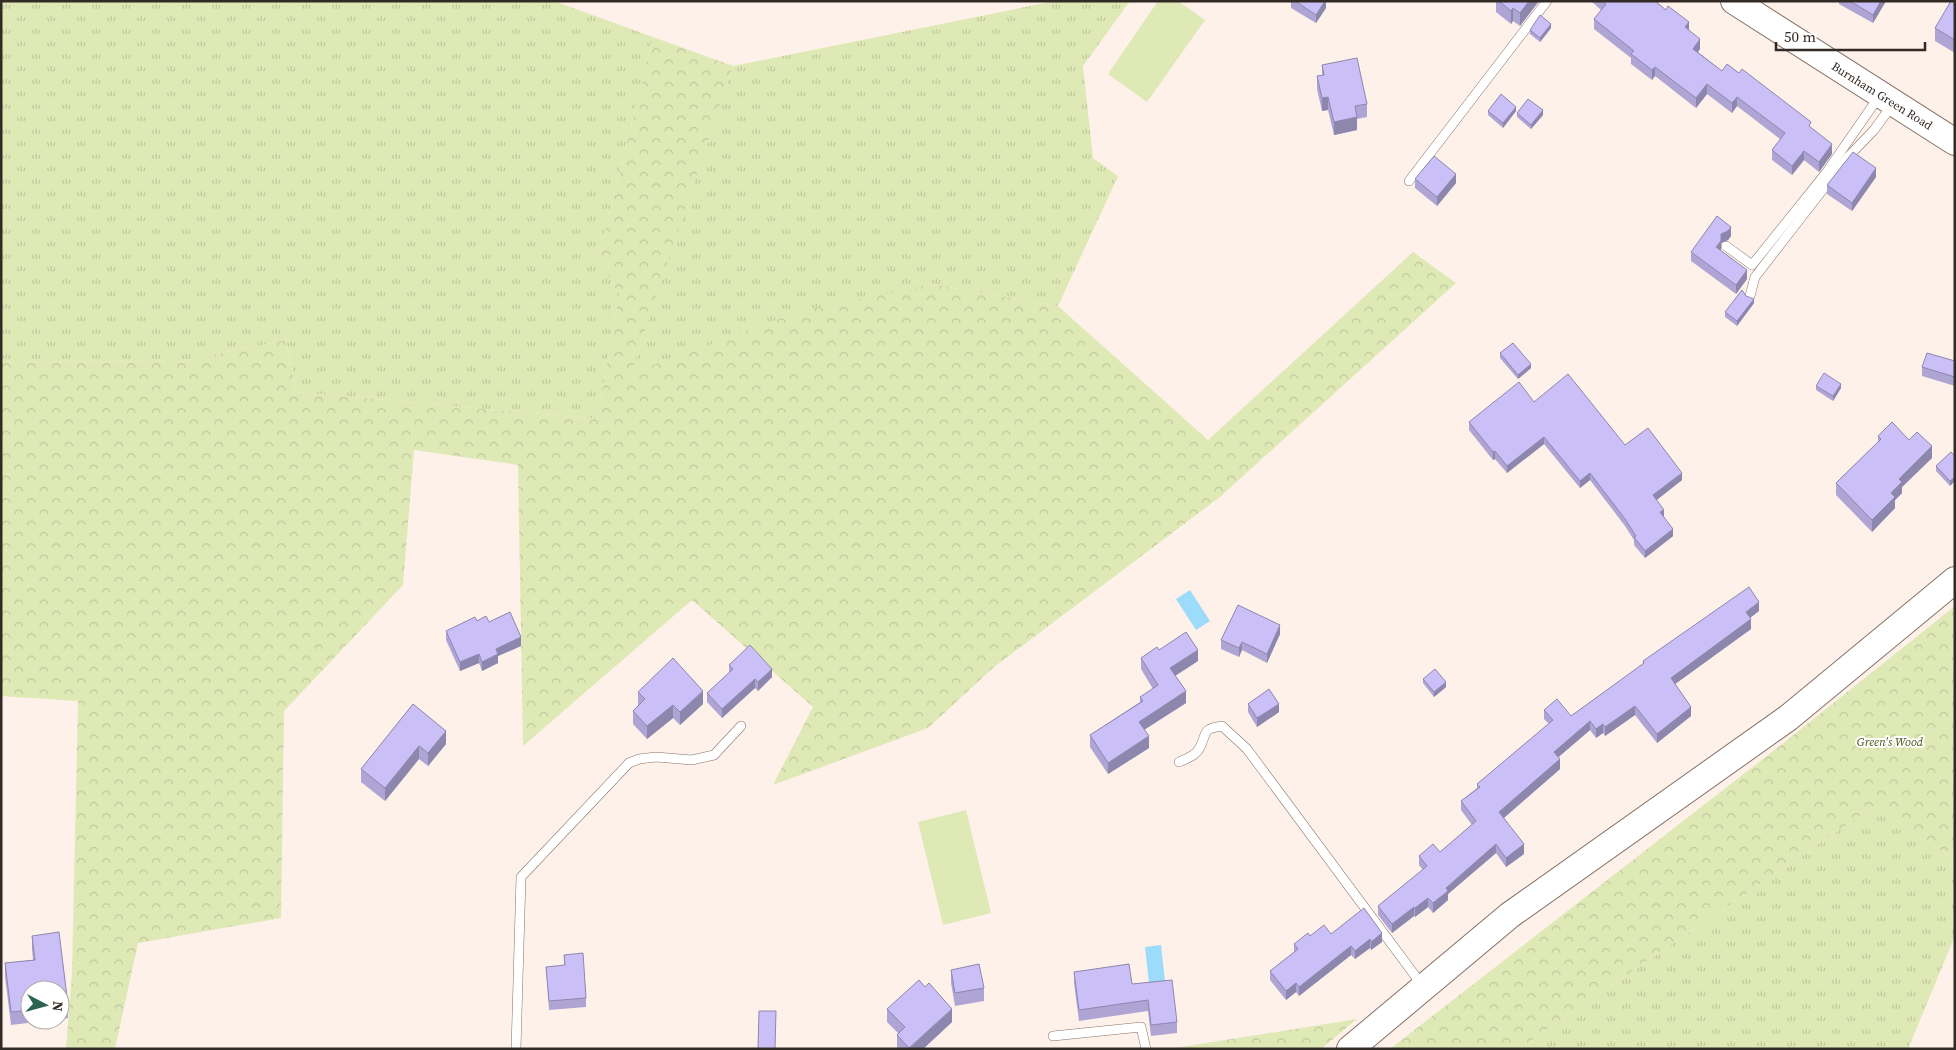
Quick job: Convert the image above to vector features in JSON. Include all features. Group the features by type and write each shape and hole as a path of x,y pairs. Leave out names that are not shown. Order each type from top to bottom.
{"street":[{"name":"Burnham Green Road","path":"1734,1 1955,142"},
{"path":"1350,1049 1510,915 1788,718 1955,580"}],"lane":[{"path":"1409,181 1547,1"},
{"path":"1726,246 1752,265 1886,99"},
{"path":"1750,296 1755,277 1848,157 1874,130 1886,99"},
{"path":"516,1049 521,878 629,763 639,759 656,757 692,760 714,756 740,726"},
{"path":"1179,762 1190,758 1199,750 1205,732 1210,727 1222,726 1247,749 1424,987"},
{"path":"1053,1036 1141,1027 1146,1049"}],"green space":[{"path":"1,1 554,1 653,37 599,256 619,295 597,419 296,392 286,340 178,362 1,361"},
{"path":"1055,1 1130,1 1083,66 1093,158 1118,176 1058,306 931,284 630,374 733,66"},
{"path":"1158,1 1178,1 1205,20 1147,102 1108,74"},
{"path":"653,37 733,66 631,373 798,312 931,284 1058,306 1208,440 1413,252 1456,283 1220,497 994,667 928,728 773,785 813,707 692,600 523,746 518,465 414,450 403,585 284,711 281,918 138,943 115,1049 66,1049 68,1030 70,1030 72,974 78,701 1,696 1,361 178,362 286,340 296,392 597,419 619,295 599,256"},
{"name":"Green's Wood","path":"1955,606 1955,860 1874,806 1519,1049 1390,1049 1786,741"},
{"path":"1874,806 1955,860 1955,936 1908,1049 1519,1049"},
{"path":"966,810 991,913 943,925 918,822"},
{"path":"1357,1019 1321,1049 1169,1049"}],"water":[{"path":"1190,590 1210,621 1196,630 1176,599"},
{"path":"1161,945 1165,981 1149,983 1145,947"}],"building":[{"path":"1295,1 1325,1 1316,15"},
{"path":"1499,1 1529,1 1520,13 1513,8 1511,11"},
{"path":"1603,1 1655,1 1666,10 1668,6 1689,22 1685,27 1700,39 1693,49 1722,71 1727,64 1739,73 1742,69 1811,122 1809,126 1832,144 1819,162 1804,151 1792,166 1772,150 1785,133 1737,97 1732,103 1707,84 1696,98 1655,67 1652,70 1631,54 1634,51 1594,19 1606,4"},
{"path":"1850,1 1881,1 1873,15"},
{"path":"1951,1 1955,2 1955,40 1935,28"},
{"path":"1540,15 1551,24 1540,38 1530,30"},
{"path":"1357,58 1367,104 1355,106 1357,117 1334,122 1328,97 1322,98 1317,76 1324,75 1322,65"},
{"path":"1501,94 1516,107 1503,123 1488,111"},
{"path":"1528,99 1543,110 1531,125 1517,113"},
{"path":"1853,152 1876,168 1852,203 1827,185"},
{"path":"1434,156 1456,174 1437,197 1415,179"},
{"path":"1717,216 1731,227 1728,231 1721,234 1721,241 1716,247 1747,270 1736,285 1691,252"},
{"path":"1742,290 1746,296 1754,299 1737,321 1725,312"},
{"path":"1513,343 1531,364 1518,375 1500,353"},
{"path":"1927,353 1955,361 1955,377 1922,367"},
{"path":"1824,373 1841,384 1833,396 1816,386"},
{"path":"1568,374 1625,445 1648,428 1682,473 1653,495 1664,510 1660,512 1673,529 1645,551 1634,537 1636,536 1625,519 1590,473 1580,481 1544,437 1507,466 1469,422 1519,382 1534,402"},
{"path":"1892,422 1909,440 1917,432 1932,446 1899,479 1902,482 1891,493 1895,497 1872,520 1836,483 1881,439 1878,436"},
{"path":"1951,452 1955,456 1955,477 1950,481 1936,466"},
{"path":"1749,587 1759,602 1746,612 1751,619 1671,678 1691,707 1657,734 1635,706 1605,727 1603,724 1596,729 1590,721 1554,752 1560,759 1499,812 1524,844 1506,858 1496,844 1446,888 1448,891 1433,903 1428,898 1392,924 1378,906 1427,866 1419,856 1433,844 1440,852 1476,821 1461,801 1480,787 1477,784 1553,720 1544,710 1557,699 1571,716 1644,663 1643,661"},
{"path":"1238,605 1280,625 1267,654 1242,642 1239,648 1221,640"},
{"path":"510,612 521,637 496,649 498,654 482,662 479,654 460,662 446,631 475,617 477,621 486,616 489,622"},
{"path":"1186,632 1198,650 1170,668 1186,691 1139,722 1149,736 1108,763 1090,735 1143,701 1140,697 1158,685 1141,658 1157,647 1159,650"},
{"path":"750,645 772,669 758,682 755,679 722,709 707,693 733,669 729,665"},
{"path":"673,658 703,691 680,712 673,705 647,726 633,711 645,699 638,692"},
{"path":"1435,669 1446,682 1434,692 1423,679"},
{"path":"1269,689 1279,704 1257,718 1248,704"},
{"path":"413,704 446,731 428,753 419,746 385,788 361,769"},
{"path":"1364,908 1382,933 1371,942 1370,939 1355,951 1351,946 1299,987 1296,983 1286,991 1270,971 1298,949 1294,944 1308,933 1310,936 1324,925 1331,934"},
{"path":"59,932 65,980 20,980 20,1011 11,1012 5,963 35,960 32,936"},
{"path":"583,953 586,998 549,1001 546,967 565,965 564,955"},
{"path":"979,964 984,988 955,993 951,970"},
{"path":"1129,964 1132,984 1172,980 1177,1022 1151,1025 1148,1000 1079,1010 1074,972"},
{"path":"919,980 925,987 929,983 952,1009 909,1048 897,1035 905,1027 887,1009"},
{"path":"759,1011 776,1011 775,1049 757,1049"}]}
